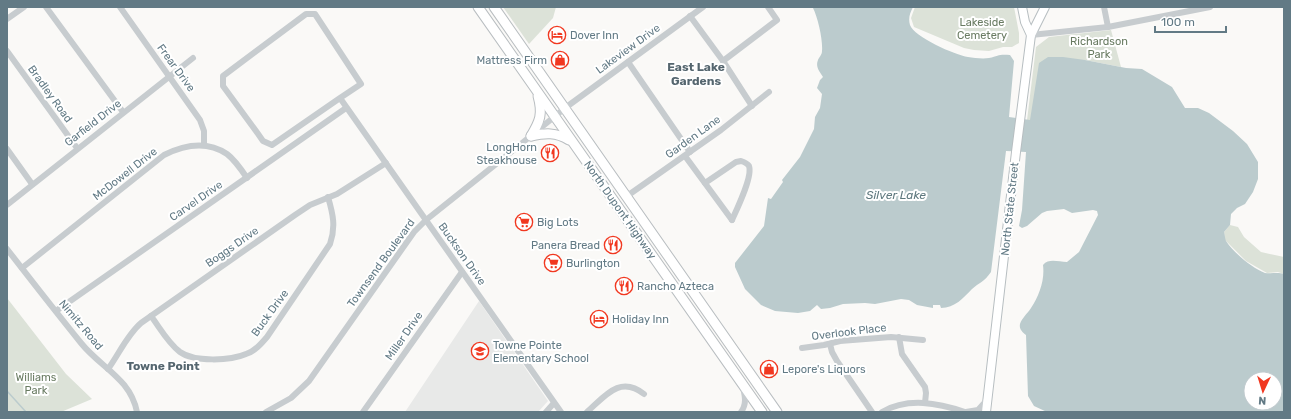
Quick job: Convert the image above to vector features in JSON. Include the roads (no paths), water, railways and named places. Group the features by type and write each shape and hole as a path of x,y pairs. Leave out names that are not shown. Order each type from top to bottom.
{"highway":[{"name":"North Dupont Highway","path":"478,7 762,412"},
{"name":"North Dupont Highway","path":"494,7 777,412"},
{"path":"531,136 539,123 540,117 541,107 536,91"},
{"path":"531,136 552,133 558,134 572,142"},
{"path":"723,356 730,354 733,356 745,372 752,377"}],"main road":[{"name":"North State Street","path":"986,412 1031,35 1025,22 1022,7"},
{"path":"1031,35 1045,7"}],"street":[{"path":"7,19 24,7"},
{"path":"46,7 123,112"},
{"name":"Frear Drive","path":"120,7 200,120 204,131 204,145"},
{"name":"Lakeview Drive","path":"565,108 703,7"},
{"path":"722,61 777,20 768,7"},
{"path":"1104,7 1108,27"},
{"path":"1031,35 1108,27 1186,10 1210,7"},
{"path":"306,14 315,14 360,84 340,98 272,145 263,141 223,86 223,76 306,14"},
{"path":"690,16 752,106"},
{"name":"Bradley Road","path":"7,51 77,148"},
{"name":"Garfield Drive","path":"7,205 168,76 193,58"},
{"path":"628,62 705,183 732,220 748,182 748,164 741,161 736,162 705,183"},
{"name":"Garden Lane","path":"627,196 687,154 769,92"},
{"name":"Buckson Drive","path":"340,98 561,412"},
{"name":"Carvel Drive","path":"56,311 247,178 295,142 346,108"},
{"name":"Townsend Boulevard","path":"266,412 291,398 309,381 414,232 426,220 565,108"},
{"path":"290,133 295,142"},
{"name":"McDowell Drive","path":"22,268 164,155 179,148 190,145 204,145 216,148 227,154 236,162 247,178"},
{"path":"7,149 32,184"},
{"name":"Boggs Drive","path":"108,369 132,332 141,323 310,205 328,198 348,187 386,163"},
{"name":"Buck Drive","path":"151,316 172,345 181,353 192,358 206,359 234,357 246,354 258,347 267,337 330,244 334,219 328,198"},
{"name":"Nimitz Road","path":"7,249 85,348 127,387 133,398 137,412"},
{"name":"Miller Drive","path":"362,412 462,272"},
{"path":"899,337 902,354 926,390 925,403"},
{"name":"Overlook Place","path":"802,348 840,341 899,337 923,340"},
{"path":"830,344 834,357 872,412"},
{"path":"741,412 745,406 746,400 742,382"},
{"path":"587,412 605,396 621,386 633,387 644,394"},
{"path":"882,412 891,407 904,403 925,403 966,412 978,410 987,400"},
{"path":"546,412 554,403"}],"water":[{"name":"Silver Lake","path":"810,7 913,7 909,20 913,30 936,45 962,56 987,58 1010,55 1014,61 1009,117 1030,120 1039,63 1048,57 1063,57 1126,68 1142,69 1172,87 1185,108 1198,108 1209,113 1233,131 1247,144 1258,162 1258,179 1253,192 1245,204 1237,208 1231,214 1230,225 1224,232 1229,246 1249,264 1265,273 1284,274 1284,412 1047,412 1034,406 1028,396 1026,335 1021,330 1020,324 1039,293 1043,276 1043,265 1051,261 1067,262 1079,252 1098,215 1097,211 1093,210 1072,213 1064,209 1047,211 1042,213 1027,226 1022,228 1019,226 1022,210 1026,152 1006,151 991,272 984,280 955,304 946,308 941,308 940,305 933,305 933,308 917,305 909,300 901,299 875,304 843,304 821,309 817,305 810,311 798,313 775,311 761,305 745,289 735,267 735,263 764,226 768,198 771,199 783,182 782,180 800,157 814,129 815,117 820,108 822,94 817,88 823,77 817,65 822,52 822,41 817,17 813,8"}],"waterway":[{"path":"7,391 26,412"}],"place":[{"name":"Dover Inn","path":"557,35"},
{"name":"Mattress Firm","path":"560,60"},
{"name":"LongHorn Steakhouse","path":"550,153"},
{"name":"Big Lots","path":"524,222"},
{"name":"Panera Bread","path":"613,245"},
{"name":"Burlington","path":"553,263"},
{"name":"Rancho Azteca","path":"624,286"},
{"name":"Holiday Inn","path":"599,319"},
{"name":"Towne Pointe Elementary School","path":"480,351"},
{"name":"Lepore's Liquors","path":"769,369"}],"district":[{"name":"East Lake Gardens","path":"696,74"},
{"name":"Towne Point","path":"163,366"}],"park label":[{"name":"Lakeside Cemetery","path":"982,28"},
{"name":"Richardson Park","path":"1099,47"},
{"name":"Williams Park","path":"36,383"}]}
